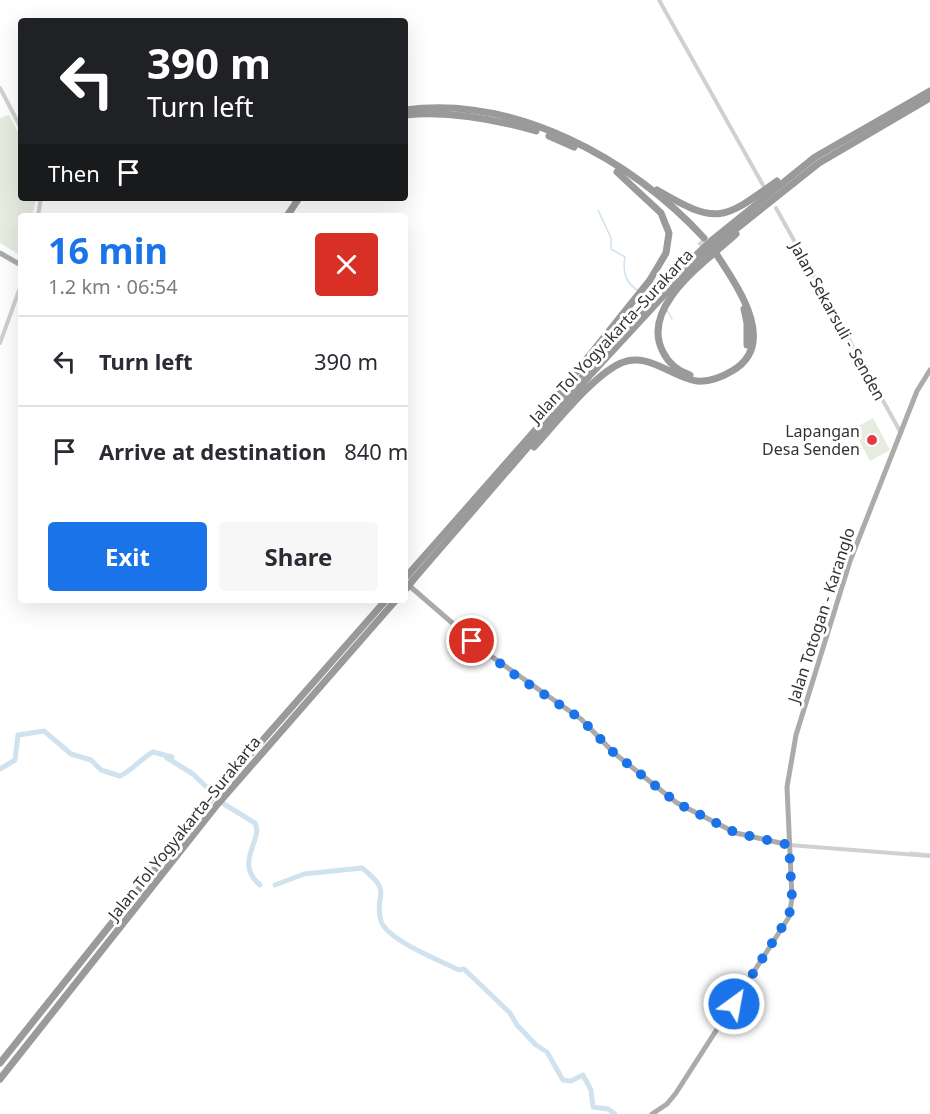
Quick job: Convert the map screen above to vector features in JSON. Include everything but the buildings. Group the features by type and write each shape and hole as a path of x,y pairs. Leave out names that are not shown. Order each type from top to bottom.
{"highway":[{"name":"Jalan Tol Yogyakarta–Surakarta","path":"408,581 484,487 665,284 711,241 815,157 930,92"},
{"name":"Jalan Tol Yogyakarta–Surakarta","path":"891,116 930,99"},
{"path":"408,110 452,109 504,115 576,143 618,170 665,205 702,239"},
{"path":"408,115 448,115 505,122 539,132 579,149 694,211 712,215 740,207 815,157"},
{"name":"Jalan Tol Yogyakarta–Surakarta","path":"408,581 664,295 714,246 819,163 873,126"},
{"path":"484,487 650,280 666,253 669,233 662,213 618,170"},
{"path":"459,525 598,379 619,364 631,360 645,360 677,376 701,381 724,376 745,361 753,342 752,322 747,304 716,256 743,306 748,342 741,358 732,366 702,377 679,371 669,362 660,342 658,324 660,313 678,288 784,190"},
{"name":"Jalan Tol Yogyakarta–Surakarta","path":"223,793 383,603"},
{"name":"Jalan Tol Yogyakarta–Surakarta","path":"0,1062 213,803 393,603"},
{"name":"Jalan Tol Yogyakarta–Surakarta","path":"0,1078 213,803"}],"main road":[{"path":"0,253 18,263"},
{"name":"Jalan Totogan - Karanglo","path":"652,1114 667,1104 676,1093 782,930 791,909 787,787 800,718 849,564 917,391 930,370"},
{"path":"408,583 496,660 581,719 614,753 677,803 736,833 789,845"}],"street":[{"path":"659,0 763,185"},
{"path":"0,88 18,122"},
{"name":"Jalan Sekarsuli - Senden","path":"776,208 901,433"},
{"path":"0,343 18,293"},
{"path":"789,845 930,856"}],"shaded area":[{"path":"9,115 18,132 18,201 35,201 33,213 18,213 18,254 0,243 0,118"},
{"name":"Lapangan Desa Senden","path":"873,418 890,450 870,461 853,429"}],"waterway":[{"path":"598,210 611,238 611,249 625,257 626,277 639,291"},
{"path":"667,310 672,319"},
{"path":"0,769 15,760 18,735 44,731 71,754 91,760 101,770 120,776 153,752 172,757"},
{"path":"167,758 193,774 224,804 255,823 257,830 249,868 252,876 260,885"},
{"path":"910,852 930,854"},
{"path":"275,885 304,874 362,868 378,883 381,894 379,912 385,928 416,949 459,970 464,969 510,1013 517,1025 536,1045 547,1052 563,1080 571,1081 583,1075 591,1090 593,1107 608,1109 615,1114"}],"tunnel":[{"path":"700,241 714,258"}],"place":[{"name":"Lapangan Desa Senden","path":"872,440"}],"route":[{"path":"472,641 512,673 581,719 614,753 677,803 716,825 736,833 789,845 792,898 789,916 774,944 757,966 734,1004"}]}
